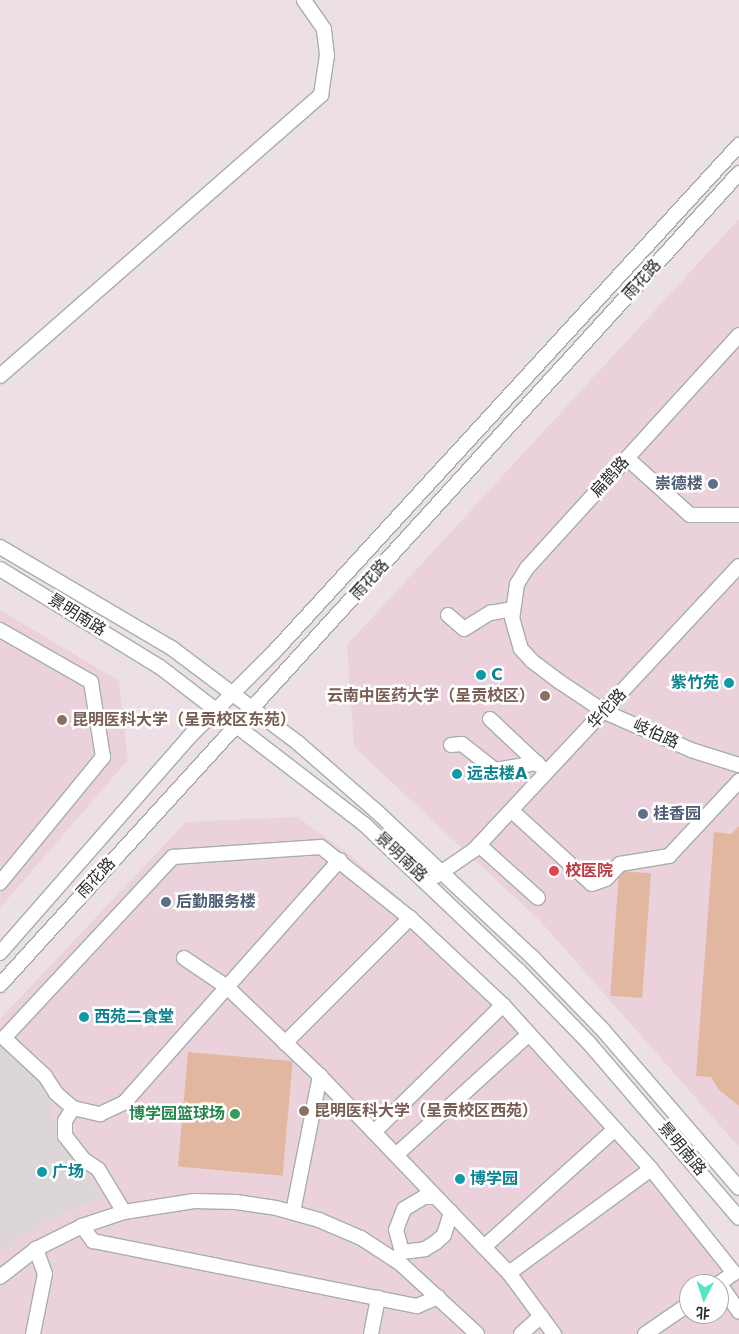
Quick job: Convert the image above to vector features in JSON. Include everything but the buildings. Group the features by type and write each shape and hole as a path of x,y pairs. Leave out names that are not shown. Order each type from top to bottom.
{"street":[{"path":"0,376 320,95 327,55 324,29 304,0"},
{"name":"雨花路","path":"0,953 59,889 92,846 739,145"},
{"name":"雨花路","path":"0,985 739,173"},
{"name":"扁鹊路","path":"514,632 513,609 518,584 527,568 739,335"},
{"path":"627,458 690,514 739,515"},
{"name":"景明南路","path":"0,547 173,649 298,743 443,871 603,1030 739,1188"},
{"name":"华佗路","path":"427,882 476,848 605,712 739,566"},
{"name":"景明南路","path":"0,569 144,657 238,725 366,825 427,882 589,1043 739,1218"},
{"path":"448,615 464,629 490,613 513,609"},
{"path":"0,630 91,682 103,757 0,883"},
{"name":"岐伯路","path":"514,632 532,661 605,712 691,750 739,765"},
{"path":"490,719 547,773"},
{"path":"450,745 462,744 495,770 537,763"},
{"path":"512,810 592,884 606,879 620,864 669,856 739,780"},
{"path":"340,860 124,1103 100,1114 73,1108 56,1093 45,1076 4,1038 173,857 321,847 340,860 410,918 503,1006 651,1170 734,1273 729,1277"},
{"path":"476,848 538,898"},
{"path":"285,1043 410,918"},
{"path":"184,958 228,987 320,1076 509,1273 554,1334"},
{"path":"374,1132 503,1006"},
{"path":"396,1155 529,1034"},
{"path":"293,1212 320,1076"},
{"path":"73,1108 64,1121 65,1136 84,1160 98,1169 124,1212"},
{"path":"484,1247 615,1129"},
{"path":"509,1273 651,1170"},
{"path":"399,1256 397,1242 398,1219 413,1202 436,1197"},
{"path":"0,1277 36,1249 82,1226 124,1212 194,1201 236,1202 293,1212 360,1238 399,1256 477,1334"},
{"path":"399,1256 425,1249 436,1243 444,1235 451,1212"},
{"path":"82,1226 93,1241 417,1306 438,1297"},
{"path":"34,1334 45,1274 36,1249"},
{"path":"371,1334 378,1298"},
{"path":"729,1298 739,1312"},
{"path":"645,1334 679,1311"},
{"path":"521,1334 541,1316"}],"shaded area":[{"name":"云南中医药大学（呈贡校区）","path":"739,219 739,1147 540,921 354,747 347,645"},
{"name":"昆明医科大学（呈贡校区东苑）","path":"0,610 119,681 128,760 0,908"},
{"name":"昆明医科大学（呈贡校区西苑）","path":"297,817 346,852 397,896 496,992 651,1157 739,1273 739,1334 0,1334 0,1019 186,822"},
{"path":"739,826 739,1106 719,1090 711,1077 696,1076 714,832 731,834"},
{"path":"619,871 651,873 642,998 610,996"},
{"name":"广场","path":"0,1044 49,1090 51,1114 101,1197 39,1224 0,1253"},
{"name":"博学园篮球场","path":"188,1052 293,1061 283,1176 178,1167"}],"place":[{"name":"崇德楼","path":"713,484"},
{"name":"C","path":"481,675"},
{"name":"紫竹苑","path":"729,683"},
{"name":"云南中医药大学（呈贡校区）","path":"545,696"},
{"name":"昆明医科大学（呈贡校区东苑）","path":"62,720"},
{"name":"远志楼A","path":"457,774"},
{"name":"桂香园","path":"643,814"},
{"name":"校医院","path":"554,871"},
{"name":"后勤服务楼","path":"166,902"},
{"name":"西苑二食堂","path":"84,1017"},
{"name":"昆明医科大学（呈贡校区西苑）","path":"304,1111"},
{"name":"博学园篮球场","path":"235,1114"},
{"name":"广场","path":"42,1172"},
{"name":"博学园","path":"460,1179"}]}
